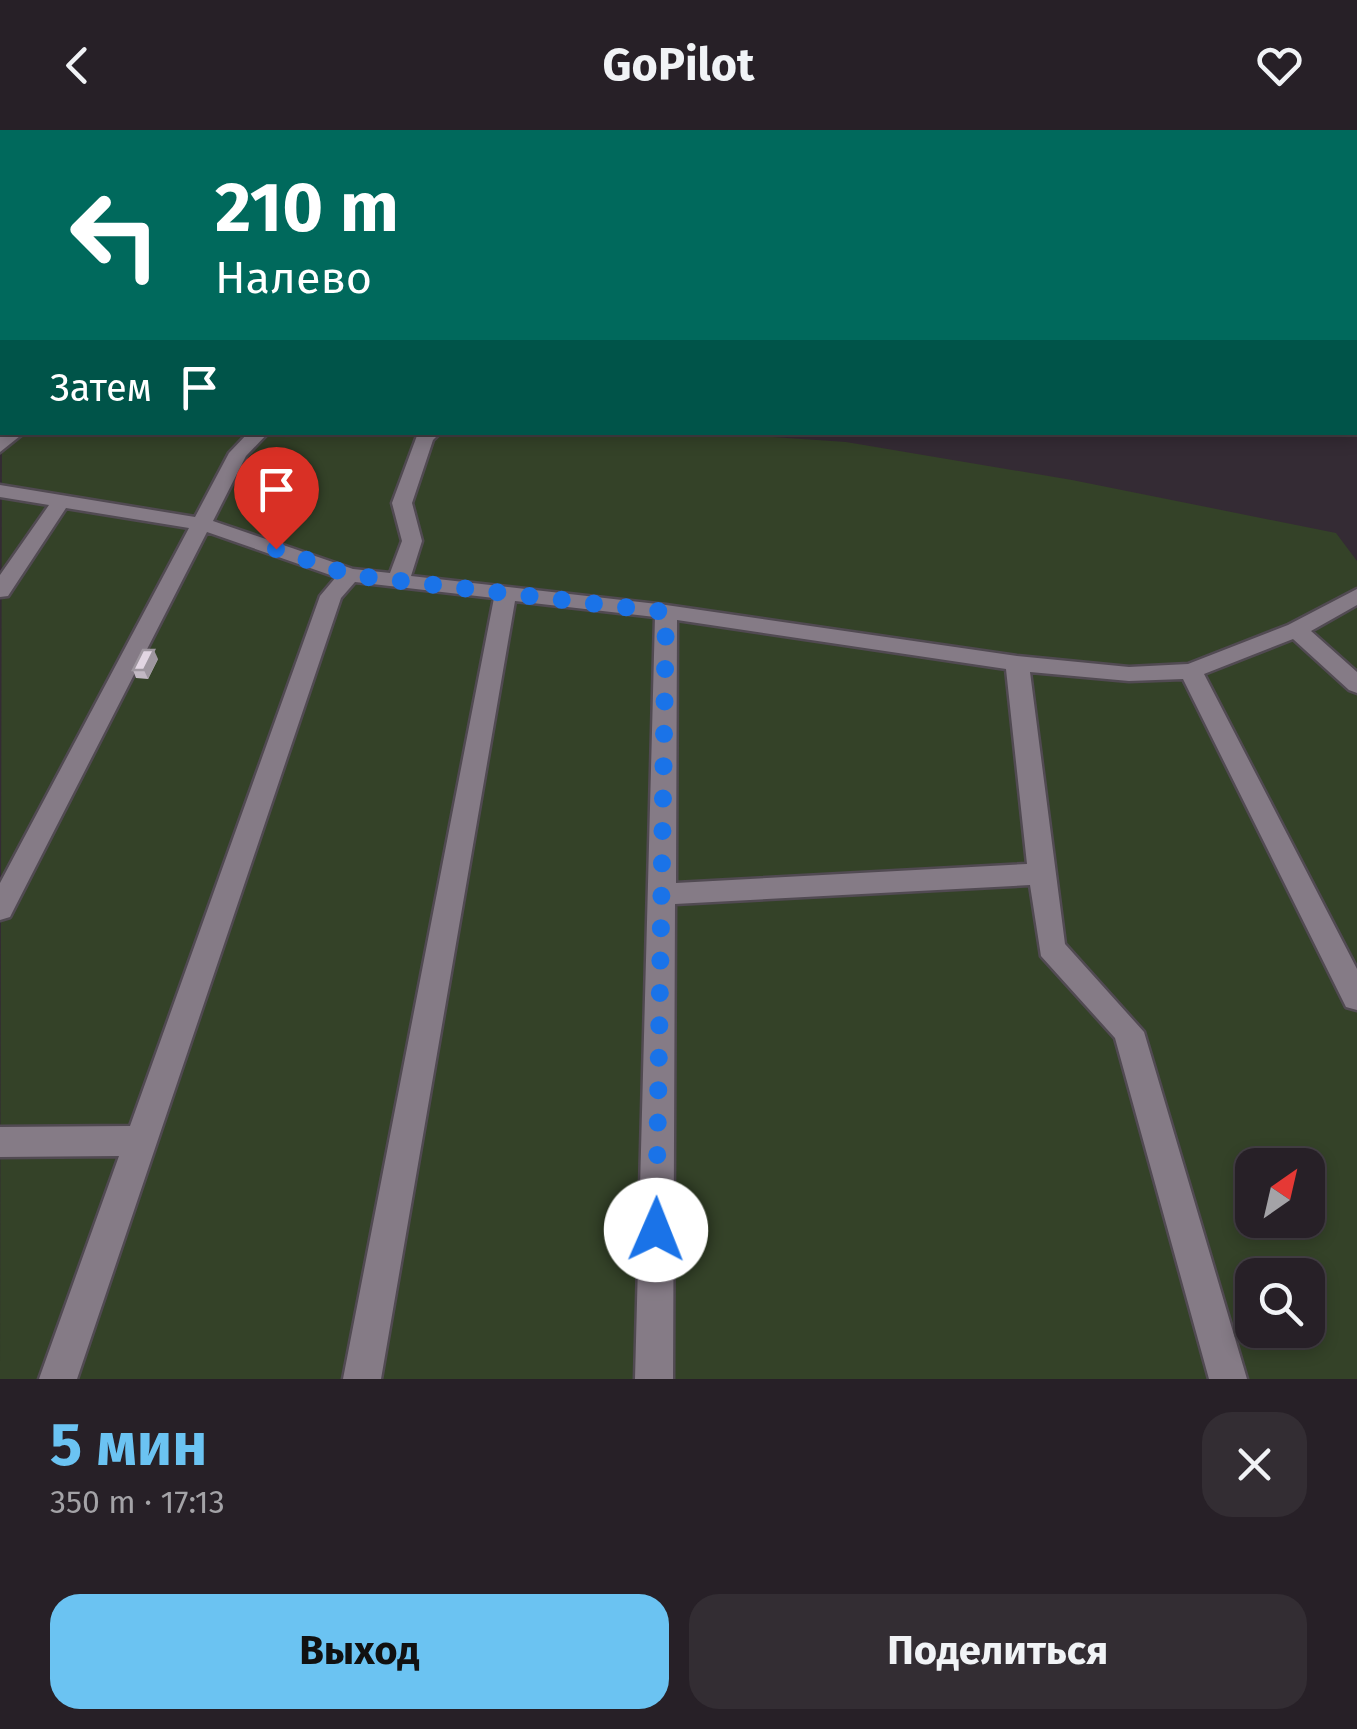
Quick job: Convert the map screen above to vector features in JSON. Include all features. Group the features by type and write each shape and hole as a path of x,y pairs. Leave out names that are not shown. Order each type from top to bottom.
{"street":[{"path":"0,909 238,453 257,435"},
{"path":"399,579 412,541 402,504 428,435"},
{"path":"0,491 202,524 350,575 666,612 1017,663 1129,674 1191,671 1296,630 1357,596"},
{"path":"0,591 61,501"},
{"path":"58,1379 331,596 350,575"},
{"path":"362,1379 506,592"},
{"path":"654,1379 666,612"},
{"path":"1296,630 1357,685"},
{"path":"1017,663 1051,948 1129,1032 1228,1379"},
{"path":"1191,671 1357,998"},
{"path":"662,894 1042,874"},
{"path":"0,1142 140,1141"}],"green space":[{"path":"2,435 744,435 846,442 1072,480 1336,533 1357,561 1357,1379 0,1379"}],"building":[{"path":"143,650 154,650 144,670 133,670"}],"route":[{"path":"276,549 350,575 666,612 656,1230"}]}
